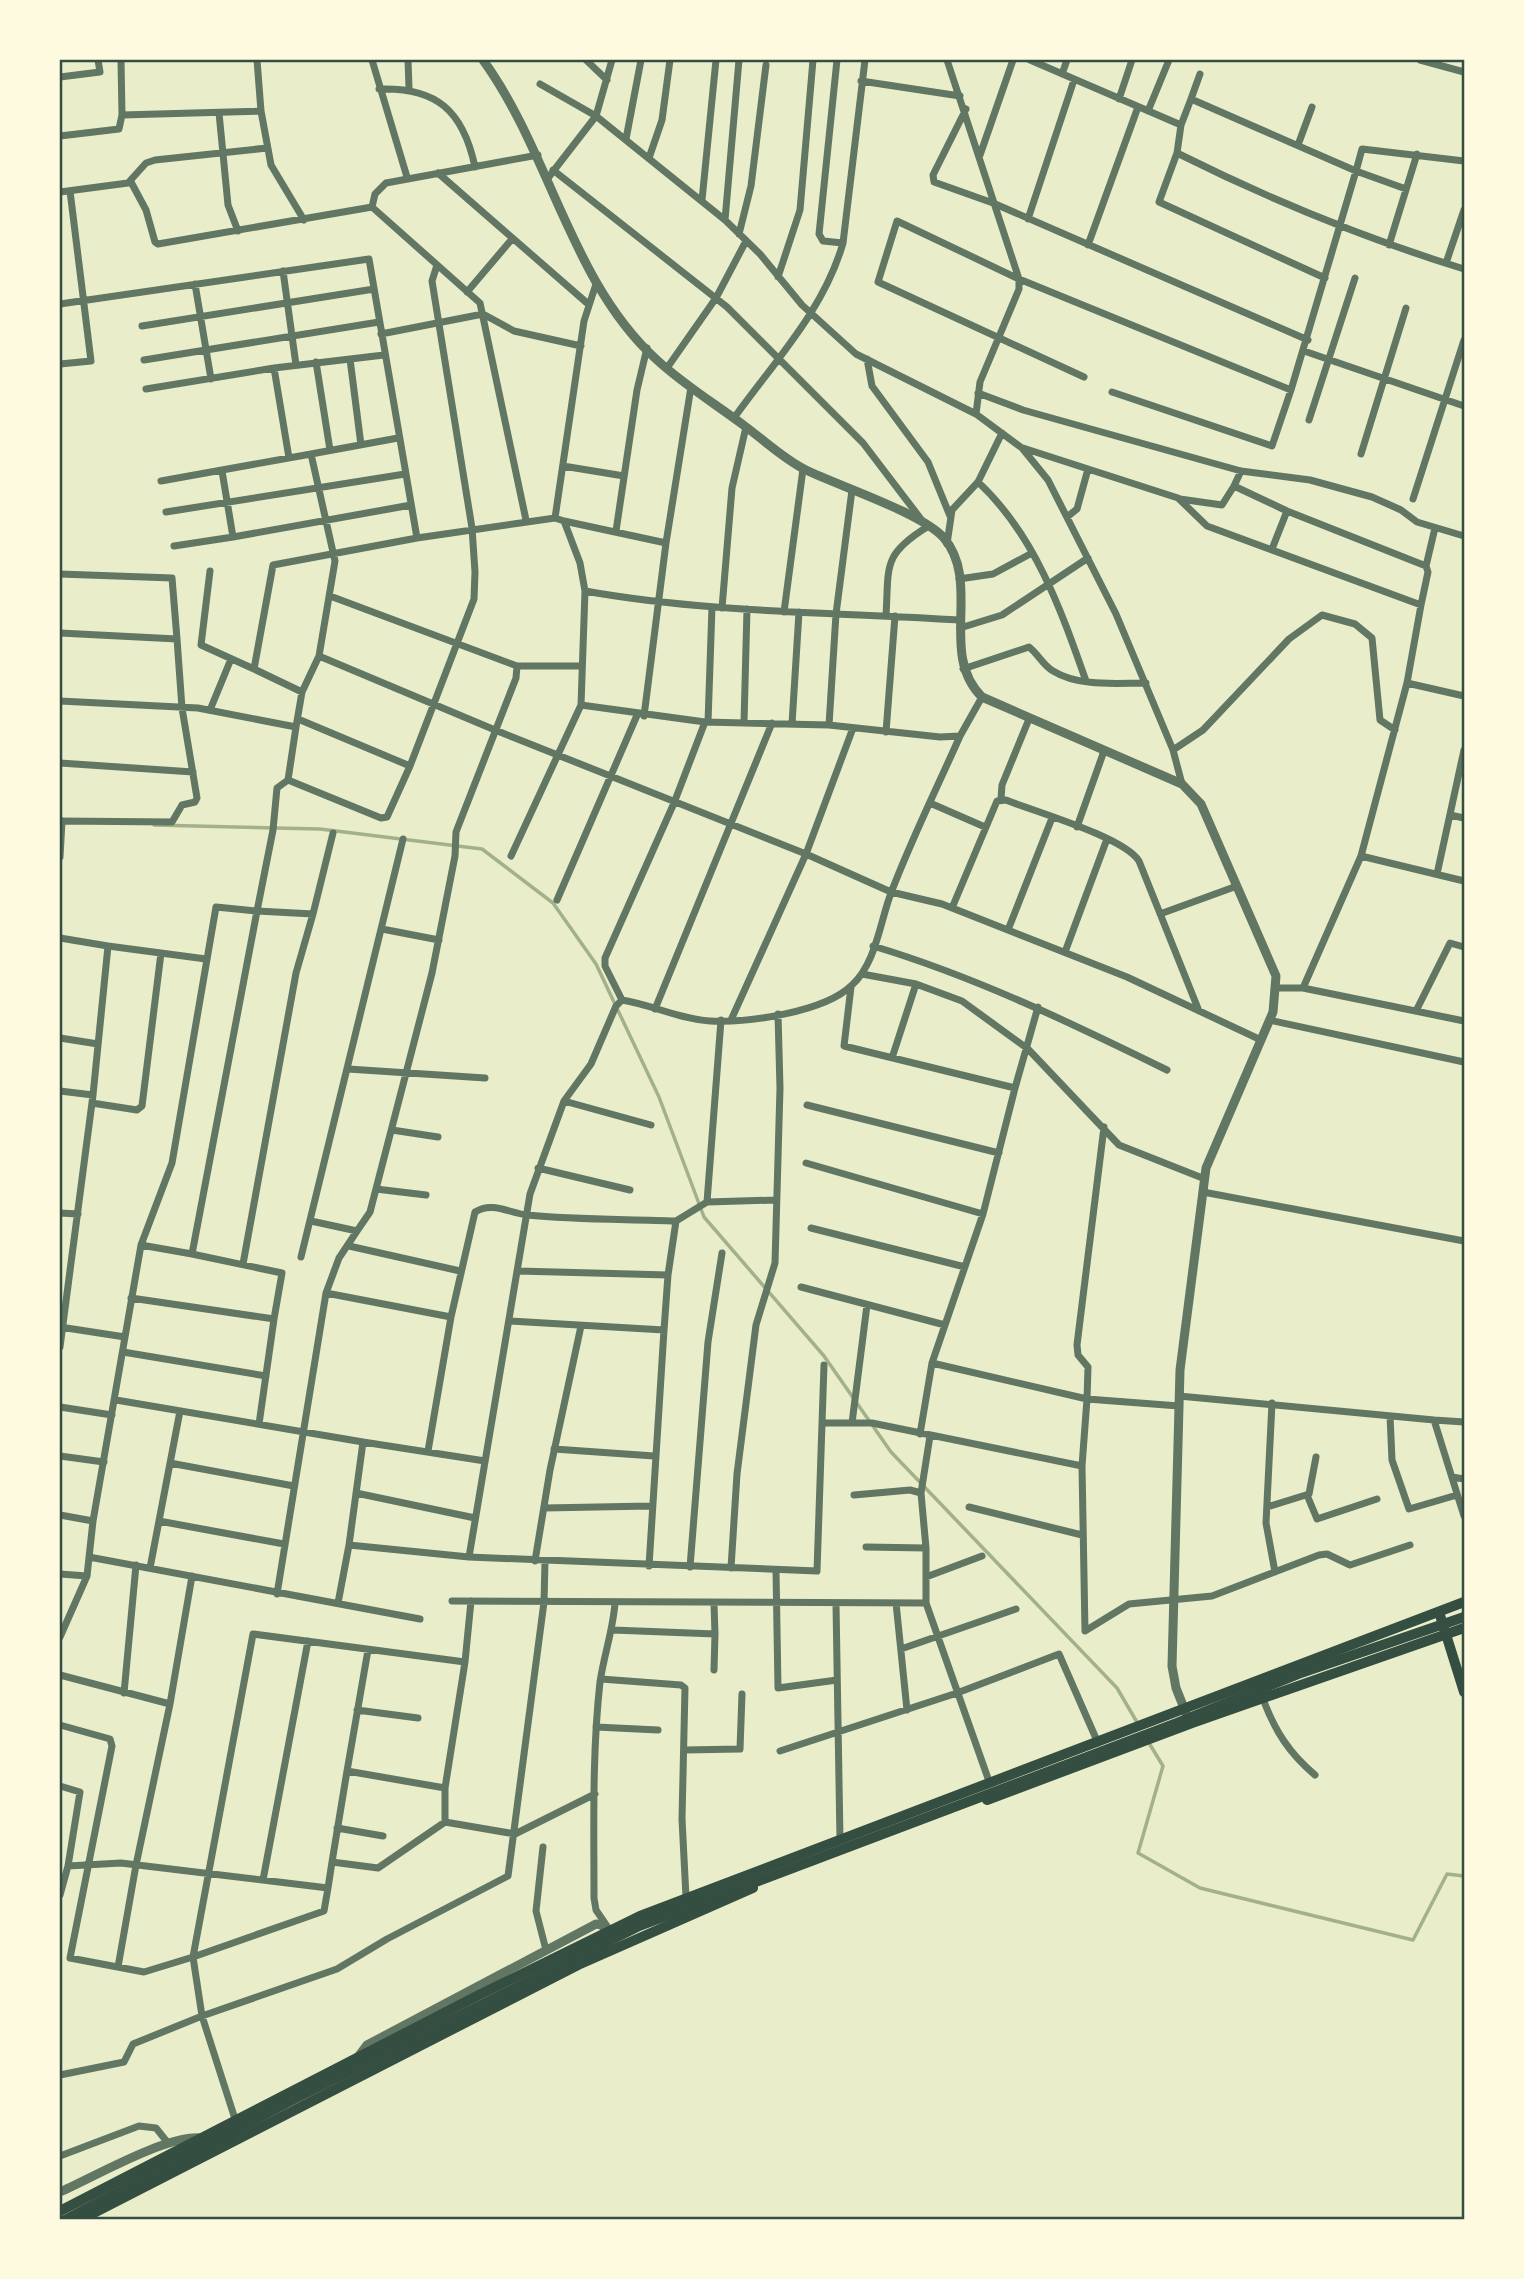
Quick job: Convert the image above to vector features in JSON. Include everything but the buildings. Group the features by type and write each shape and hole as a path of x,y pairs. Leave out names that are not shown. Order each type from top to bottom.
{"main road":[{"path":"60,2211 608,1931 686,1898 991,1785 1098,1744 1183,1707 1461,1603 1465,1619 1298,1674 1177,1723 639,1926 290,2101 65,2220"},
{"path":"1439,1612 1465,1692"},
{"path":"80,2220 485,2011 640,1936 754,1888 1192,1723 1465,1628"}],"street":[{"path":"60,76 100,72 98,60"},
{"path":"60,136 119,129 122,115 121,60"},
{"path":"257,60 267,148 276,176 304,219"},
{"path":"372,60 408,177"},
{"path":"408,60 409,88"},
{"path":"496,60 485,63 551,174 596,285 647,348 691,387 803,469 908,515 943,537 959,568 959,624 963,669 971,686 982,697 1029,719 1182,784 1201,804 1276,976 1269,1020 1206,1168 1179,1401 1172,1666 1183,1707 1192,1723"},
{"path":"586,60 607,80"},
{"path":"551,174 596,116 612,60"},
{"path":"626,139 641,60"},
{"path":"649,158 662,120 670,60"},
{"path":"702,200 716,60"},
{"path":"725,220 739,60"},
{"path":"778,277 800,210 813,60"},
{"path":"838,60 818,234 823,241 843,243"},
{"path":"734,418 812,313 831,279 843,243 864,60"},
{"path":"938,60 947,60 965,109 992,203 1020,279 1019,289 996,339 978,393 975,414"},
{"path":"979,156 1013,60"},
{"path":"1030,60 1181,125"},
{"path":"1062,74 1067,60"},
{"path":"1119,99 1132,60"},
{"path":"1148,111 1169,60"},
{"path":"1420,60 1465,72"},
{"path":"739,234 751,186 766,65"},
{"path":"1200,74 1181,125 1177,153 1160,202 1325,278"},
{"path":"1028,219 1074,80"},
{"path":"861,81 960,96"},
{"path":"540,85 596,116 702,200 725,220 812,313 856,354 975,414 1022,448 1048,480 1088,558 1146,682 1173,750 1182,784"},
{"path":"379,89 409,88 441,101 458,123 475,167"},
{"path":"1191,99 1356,171 1406,189"},
{"path":"1088,245 1138,107"},
{"path":"1298,145 1312,107"},
{"path":"965,109 933,178 937,183 992,203 1308,340"},
{"path":"122,115 261,111"},
{"path":"219,113 228,205 237,231"},
{"path":"60,192 130,183 146,163 155,160 267,148"},
{"path":"1112,392 1272,446 1308,340 1362,149 1465,161"},
{"path":"1177,153 1389,245 1465,269"},
{"path":"1389,245 1417,154"},
{"path":"372,206 379,186 408,177 538,155"},
{"path":"438,173 587,303"},
{"path":"551,174 716,298 863,443 927,527"},
{"path":"130,183 146,210 156,243 372,206"},
{"path":"60,364 90,361 70,191"},
{"path":"372,206 480,303 526,520"},
{"path":"1447,263 1465,210"},
{"path":"1084,377 996,339 878,282 897,222 1020,279 1291,390"},
{"path":"467,292 512,239"},
{"path":"667,368 716,298 746,241"},
{"path":"60,304 369,259 417,538"},
{"path":"288,780 384,818 389,813 457,644 476,587 472,528 432,281 438,265"},
{"path":"283,271 296,365"},
{"path":"1309,420 1355,278"},
{"path":"195,285 211,379"},
{"path":"555,518 587,303 596,285"},
{"path":"142,326 374,289"},
{"path":"1362,454 1406,308"},
{"path":"381,334 440,325 483,314 514,331 581,346"},
{"path":"144,360 379,322"},
{"path":"1413,499 1465,340"},
{"path":"616,531 637,390 647,348"},
{"path":"1304,351 1465,406"},
{"path":"146,389 316,362 384,355"},
{"path":"350,359 361,445"},
{"path":"867,359 872,386 933,470 950,516 947,544"},
{"path":"316,362 330,450"},
{"path":"274,368 289,458"},
{"path":"558,900 641,714 691,387"},
{"path":"978,393 1023,410 1241,471 1310,480 1372,498 1401,510 1416,522 1465,536"},
{"path":"722,608 732,488 746,427"},
{"path":"950,516 978,482 1002,433"},
{"path":"162,481 398,438"},
{"path":"1022,448 1178,498 1222,505 1241,471"},
{"path":"192,1254 273,830 278,788 288,780 302,692 319,656 330,596 335,561 311,454"},
{"path":"563,466 624,476"},
{"path":"784,612 803,469"},
{"path":"1067,517 1077,509 1088,469"},
{"path":"222,471 233,537"},
{"path":"166,512 405,474"},
{"path":"978,482 993,496 1032,553 1049,584 1086,681"},
{"path":"1234,486 1287,511 1426,566"},
{"path":"829,725 836,614 852,490"},
{"path":"1178,498 1207,526 1355,583 1421,605"},
{"path":"174,546 411,505"},
{"path":"1272,549 1287,511"},
{"path":"254,669 273,565 472,528 555,518 666,543"},
{"path":"511,856 581,705 585,591 580,563 564,521"},
{"path":"886,616 892,555 906,540 927,527"},
{"path":"1303,988 1362,856 1407,682 1435,528"},
{"path":"959,579 992,574 1032,553"},
{"path":"585,591 658,603 895,616 959,624 1002,615 1088,558"},
{"path":"210,571 201,645 302,692"},
{"path":"60,574 172,578 182,708 196,800 182,805 172,822 61,821 60,857"},
{"path":"330,596 517,666 582,666"},
{"path":"469,1557 530,1194 564,1101 591,1064 619,1003 604,962 674,803 706,722 712,607"},
{"path":"744,722 747,609"},
{"path":"792,724 799,612"},
{"path":"1173,750 1203,730 1280,647 1322,615 1355,624 1372,638 1380,720 1395,730"},
{"path":"886,732 895,616"},
{"path":"60,634 177,639"},
{"path":"963,669 1029,647 1053,671 1086,681 1146,682"},
{"path":"319,656 612,778 806,854 891,892 952,908 1065,952 1261,1040"},
{"path":"210,710 231,659"},
{"path":"277,1594 326,1293 339,1258 370,1212 439,940 455,856 456,832 516,678 517,666"},
{"path":"1407,682 1465,696"},
{"path":"619,1003 655,1009 675,1017 732,1020 778,1014 835,998 852,986 862,974 891,892 960,737 982,697"},
{"path":"60,701 210,710 296,727"},
{"path":"581,705 706,722 829,725 960,737"},
{"path":"298,719 410,766"},
{"path":"952,908 995,804 1001,799 1003,785 1029,719"},
{"path":"655,1009 772,723"},
{"path":"732,1020 806,854 853,728"},
{"path":"1077,827 1104,751"},
{"path":"1437,874 1464,752"},
{"path":"60,763 193,772"},
{"path":"1001,799 1107,839 1135,854 1199,1011"},
{"path":"930,803 985,827"},
{"path":"1450,815 1465,818"},
{"path":"1008,930 1052,818"},
{"path":"243,1264 296,973 333,832"},
{"path":"301,1257 403,839"},
{"path":"1065,952 1107,839"},
{"path":"1362,856 1465,881"},
{"path":"1160,914 1237,886"},
{"path":"60,1637 87,1576 93,1521 117,1400 141,1245 172,1163 216,907 313,914"},
{"path":"382,929 439,940"},
{"path":"60,938 206,959"},
{"path":"1416,1011 1450,943 1465,947"},
{"path":"60,1347 92,1099 108,946"},
{"path":"873,946 931,964 1038,1007 1167,1070"},
{"path":"60,1091 137,1110 142,1106 161,953"},
{"path":"862,974 916,984 962,1001 1028,1049 1119,1145 1205,1179"},
{"path":"892,1058 916,984"},
{"path":"852,986 844,1046 1015,1088"},
{"path":"1275,988 1303,988 1465,1021"},
{"path":"920,1434 932,1363 983,1214 1038,1007"},
{"path":"731,1569 737,1474 756,1325 775,1262 780,1088 778,1014"},
{"path":"705,1203 721,1020"},
{"path":"1269,1020 1465,1062"},
{"path":"60,1038 97,1044"},
{"path":"348,1069 485,1078"},
{"path":"564,1101 651,1125"},
{"path":"807,1105 999,1153"},
{"path":"1104,1128 1077,1345 1078,1355 1088,1367 1082,1466 1085,1631 1129,1604 1212,1596 1327,1554 1350,1565 1409,1545"},
{"path":"392,1130 438,1136"},
{"path":"806,1163 983,1214"},
{"path":"538,1168 630,1190"},
{"path":"376,1189 426,1195"},
{"path":"1203,1192 1465,1241"},
{"path":"428,1451 460,1271 475,1212 489,1206 525,1214 678,1219 705,1203 776,1200"},
{"path":"60,1213 78,1215"},
{"path":"649,1566 654,1457 668,1275 678,1219"},
{"path":"311,1221 357,1232"},
{"path":"811,1228 965,1268"},
{"path":"141,1245 283,1274 259,1424"},
{"path":"350,1245 460,1271"},
{"path":"690,1567 709,1342 722,1253"},
{"path":"517,1271 668,1275"},
{"path":"801,1287 945,1325"},
{"path":"326,1293 451,1317"},
{"path":"131,1298 274,1319"},
{"path":"852,1423 867,1305"},
{"path":"510,1321 664,1330"},
{"path":"535,1561 554,1449 581,1326"},
{"path":"61,1327 125,1337"},
{"path":"123,1352 266,1376"},
{"path":"932,1363 1087,1399 1272,1403 1465,1422"},
{"path":"349,1545 535,1561 817,1572 824,1365"},
{"path":"117,1400 485,1461"},
{"path":"1272,1403 1267,1507 1268,1540 1275,1572"},
{"path":"60,1407 112,1415"},
{"path":"150,1568 180,1411"},
{"path":"1390,1416 1392,1460 1409,1509 1457,1495"},
{"path":"1434,1420 1465,1516"},
{"path":"822,1423 872,1423 1082,1466"},
{"path":"930,1436 922,1490 926,1603 991,1785"},
{"path":"338,1603 363,1442"},
{"path":"554,1449 654,1457"},
{"path":"60,1456 103,1462"},
{"path":"1267,1507 1307,1495 1311,1490 1316,1457"},
{"path":"170,1463 294,1486"},
{"path":"1452,1477 1465,1479"},
{"path":"854,1495 922,1490"},
{"path":"356,1493 475,1518"},
{"path":"1307,1495 1317,1519 1377,1499"},
{"path":"544,1508 651,1506"},
{"path":"969,1507 1082,1535"},
{"path":"60,1515 93,1521"},
{"path":"159,1521 284,1544"},
{"path":"866,1547 926,1548"},
{"path":"926,1577 982,1556"},
{"path":"89,1557 420,1619"},
{"path":"60,2075 124,2062 134,2044 202,2016 337,1969 387,1939 508,1876 544,1602 545,1561"},
{"path":"124,1693 136,1565"},
{"path":"776,1570 778,1688 837,1680"},
{"path":"60,1574 87,1576"},
{"path":"118,1966 170,1704 192,1576"},
{"path":"452,1601 714,1605 926,1603"},
{"path":"445,1822 445,1788 465,1662 471,1601"},
{"path":"608,1931 596,1910 594,1898 596,1727 601,1679 613,1630 615,1603"},
{"path":"896,1603 907,1710"},
{"path":"836,1604 839,1840"},
{"path":"714,1605 714,1670"},
{"path":"901,1649 1016,1609"},
{"path":"613,1630 715,1634"},
{"path":"236,2122 202,2016 193,1957 253,1634 465,1662"},
{"path":"263,1880 308,1641"},
{"path":"60,1725 110,1739 112,1742 70,1958 144,1972 324,1911 368,1650"},
{"path":"780,1751 957,1693 1060,1655 1098,1744"},
{"path":"60,1675 170,1704"},
{"path":"601,1679 681,1685 685,1688 682,1819 686,1898"},
{"path":"684,1750 740,1749 743,1695"},
{"path":"1263,1699 1274,1730 1301,1763 1315,1774"},
{"path":"357,1710 418,1718"},
{"path":"596,1727 658,1730"},
{"path":"346,1771 445,1788"},
{"path":"60,1786 80,1791 68,1866 60,1895"},
{"path":"332,1862 377,1867 445,1822 515,1834 595,1794"},
{"path":"337,1828 383,1836"},
{"path":"543,1847 536,1911 545,1950"},
{"path":"68,1866 136,1865 328,1888"},
{"path":"357,2058 367,2045 596,1924 602,1925 608,1931"},
{"path":"60,2156 139,2126 156,2128 168,2143"},
{"path":"60,2192 168,2143 189,2137 203,2138"}],"waterway":[{"path":"154,825 320,829 482,849 553,903 596,964 659,1097 704,1217 824,1356 891,1452 1117,1688 1138,1724"},
{"path":"1149,1743 1163,1766 1138,1853 1200,1888 1413,1940 1447,1874 1464,1876"}]}
